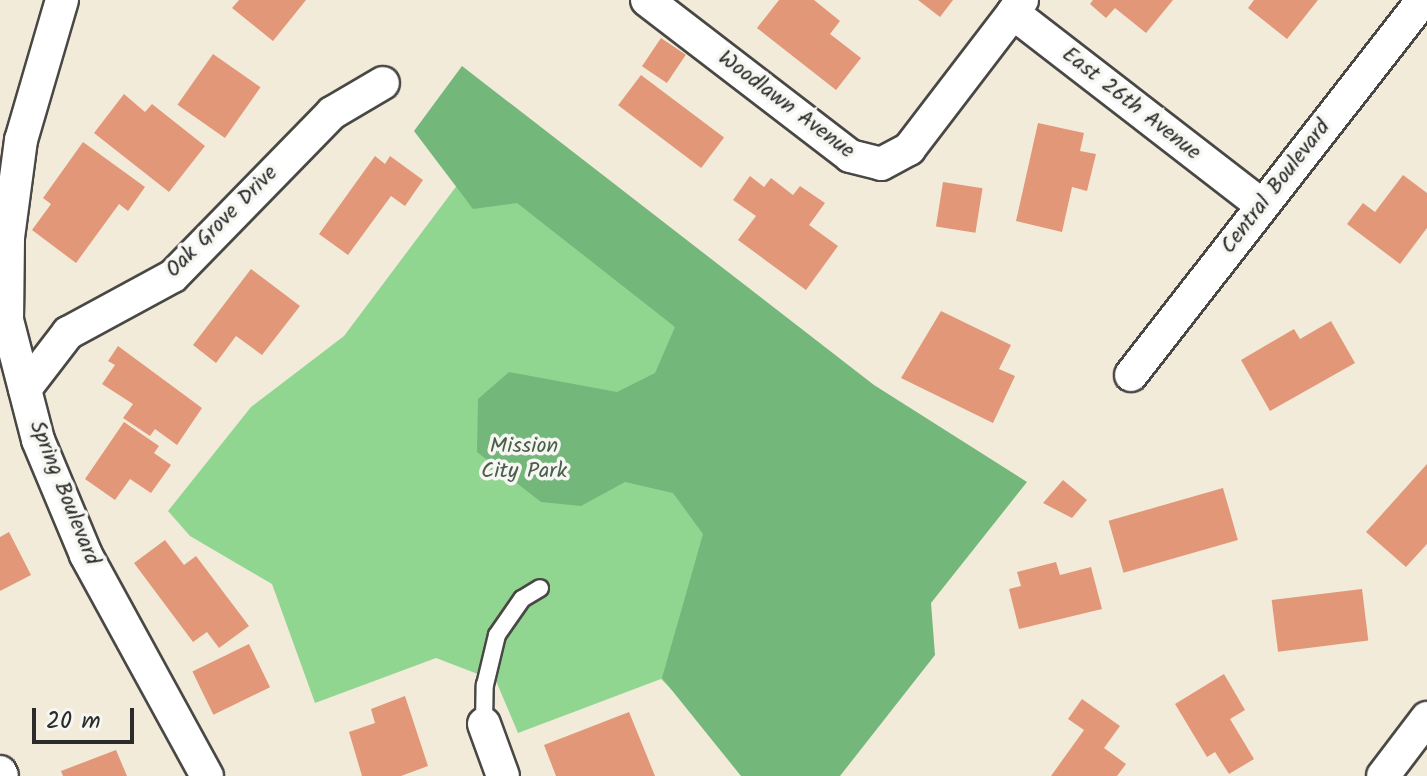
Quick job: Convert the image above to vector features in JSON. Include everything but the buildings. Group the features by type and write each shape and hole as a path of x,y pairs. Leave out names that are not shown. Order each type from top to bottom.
{"street":[{"name":"Spring Boulevard","path":"62,0 21,140 8,238 7,320 38,440 86,555 207,776"},
{"name":"Woodlawn Avenue","path":"647,0 850,156 881,164 909,149 1018,6"},
{"name":"Central Boulevard","path":"1131,375 1423,0"},
{"name":"East 26th Avenue","path":"1018,6 1261,205"},
{"name":"Oak Grove Drive","path":"25,389 68,333 173,276 332,113 383,83"},
{"path":"1383,776 1427,718"},
{"path":"484,724 503,776"}],"lane":[{"path":"484,724 497,635 522,599 540,588"}],"green space":[{"path":"462,66 874,385 1027,482 931,603 935,655 840,776 741,776 662,678 703,534 673,493 625,482 581,506 541,502 477,452 478,399 509,372 617,392 655,373 675,327 517,203 473,209 414,131"},
{"name":"Mission City Park","path":"482,152 870,446 678,696 661,679 518,733 496,681 436,658 315,703 272,584 190,536 168,511 251,407 344,336"}]}
